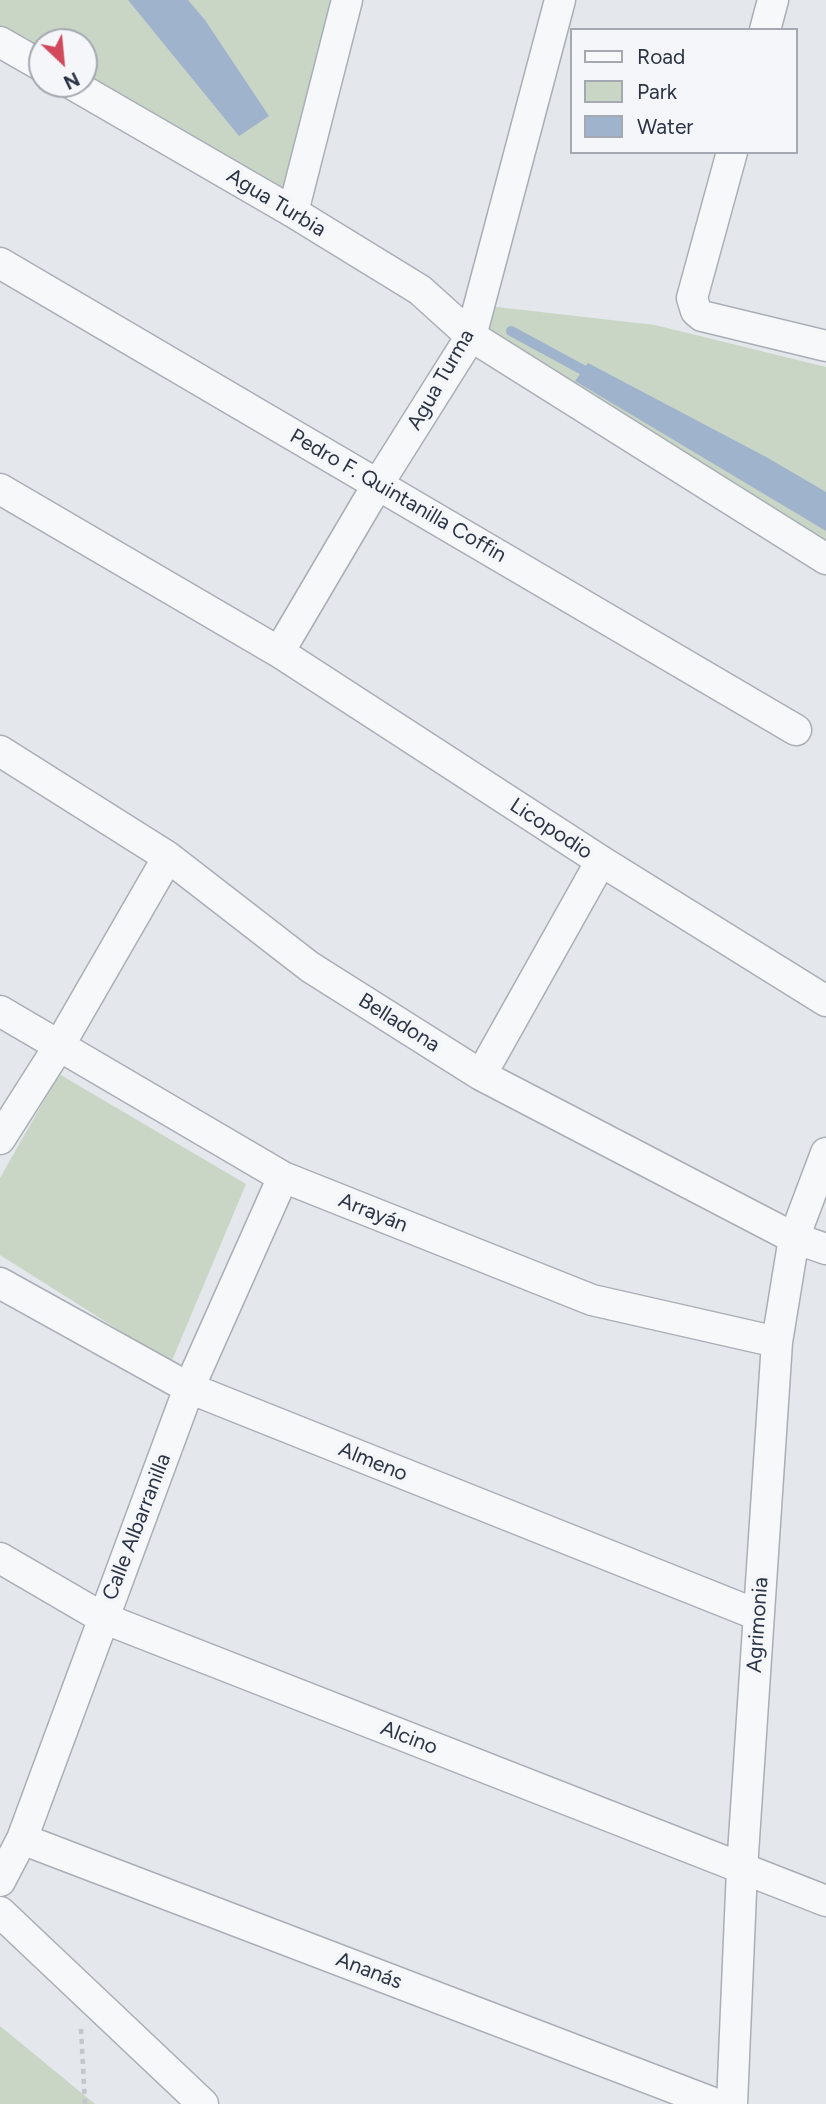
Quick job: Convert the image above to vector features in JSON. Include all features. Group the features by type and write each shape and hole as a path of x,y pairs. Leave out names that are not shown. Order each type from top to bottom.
{"street":[{"path":"293,212 347,0"},
{"name":"Agua Turma","path":"279,652 378,484 471,336 560,0"},
{"path":"766,28 773,0"},
{"path":"0,42 28,58"},
{"name":"Agua Turbia","path":"96,98 293,212 420,290 471,336 826,559"},
{"path":"731,154 692,298 696,311 702,316 826,346"},
{"name":"Pedro F. Quintanilla Coffin","path":"0,262 796,730"},
{"name":"Licopodio","path":"0,489 279,652 601,861 826,1001"},
{"name":"Belladona","path":"0,751 168,858 310,967 481,1075 794,1238 826,1249"},
{"path":"0,1139 59,1046 168,858"},
{"path":"481,1075 601,861"},
{"name":"Arrayán","path":"0,1010 282,1177 592,1300 777,1342"},
{"name":"Agrimonia","path":"732,2104 742,1868 777,1342 794,1238 826,1153"},
{"name":"Calle Albarranilla","path":"0,1881 22,1839 189,1388 282,1177"},
{"name":"Almeno","path":"0,1283 189,1388 758,1615"},
{"name":"Alcino","path":"0,1558 103,1618 826,1901"},
{"name":"Ananás","path":"22,1839 716,2104"},
{"path":"0,1912 203,2104"}],"path":[{"path":"79,1986 85,2104"}],"green space":[{"path":"0,0 347,0 293,212 98,93 98,28 28,28 28,58 0,42"},
{"path":"488,306 655,325 826,367 826,559 471,336"},
{"path":"59,1074 246,1184 171,1363 0,1255 0,1178"},
{"path":"0,2026 95,2104 0,2104"}],"water":[{"path":"128,0 188,0 205,20 269,116 239,136"},
{"path":"588,363 768,458 826,492 826,531 575,381"}],"waterway":[{"path":"511,331 594,376"}]}
